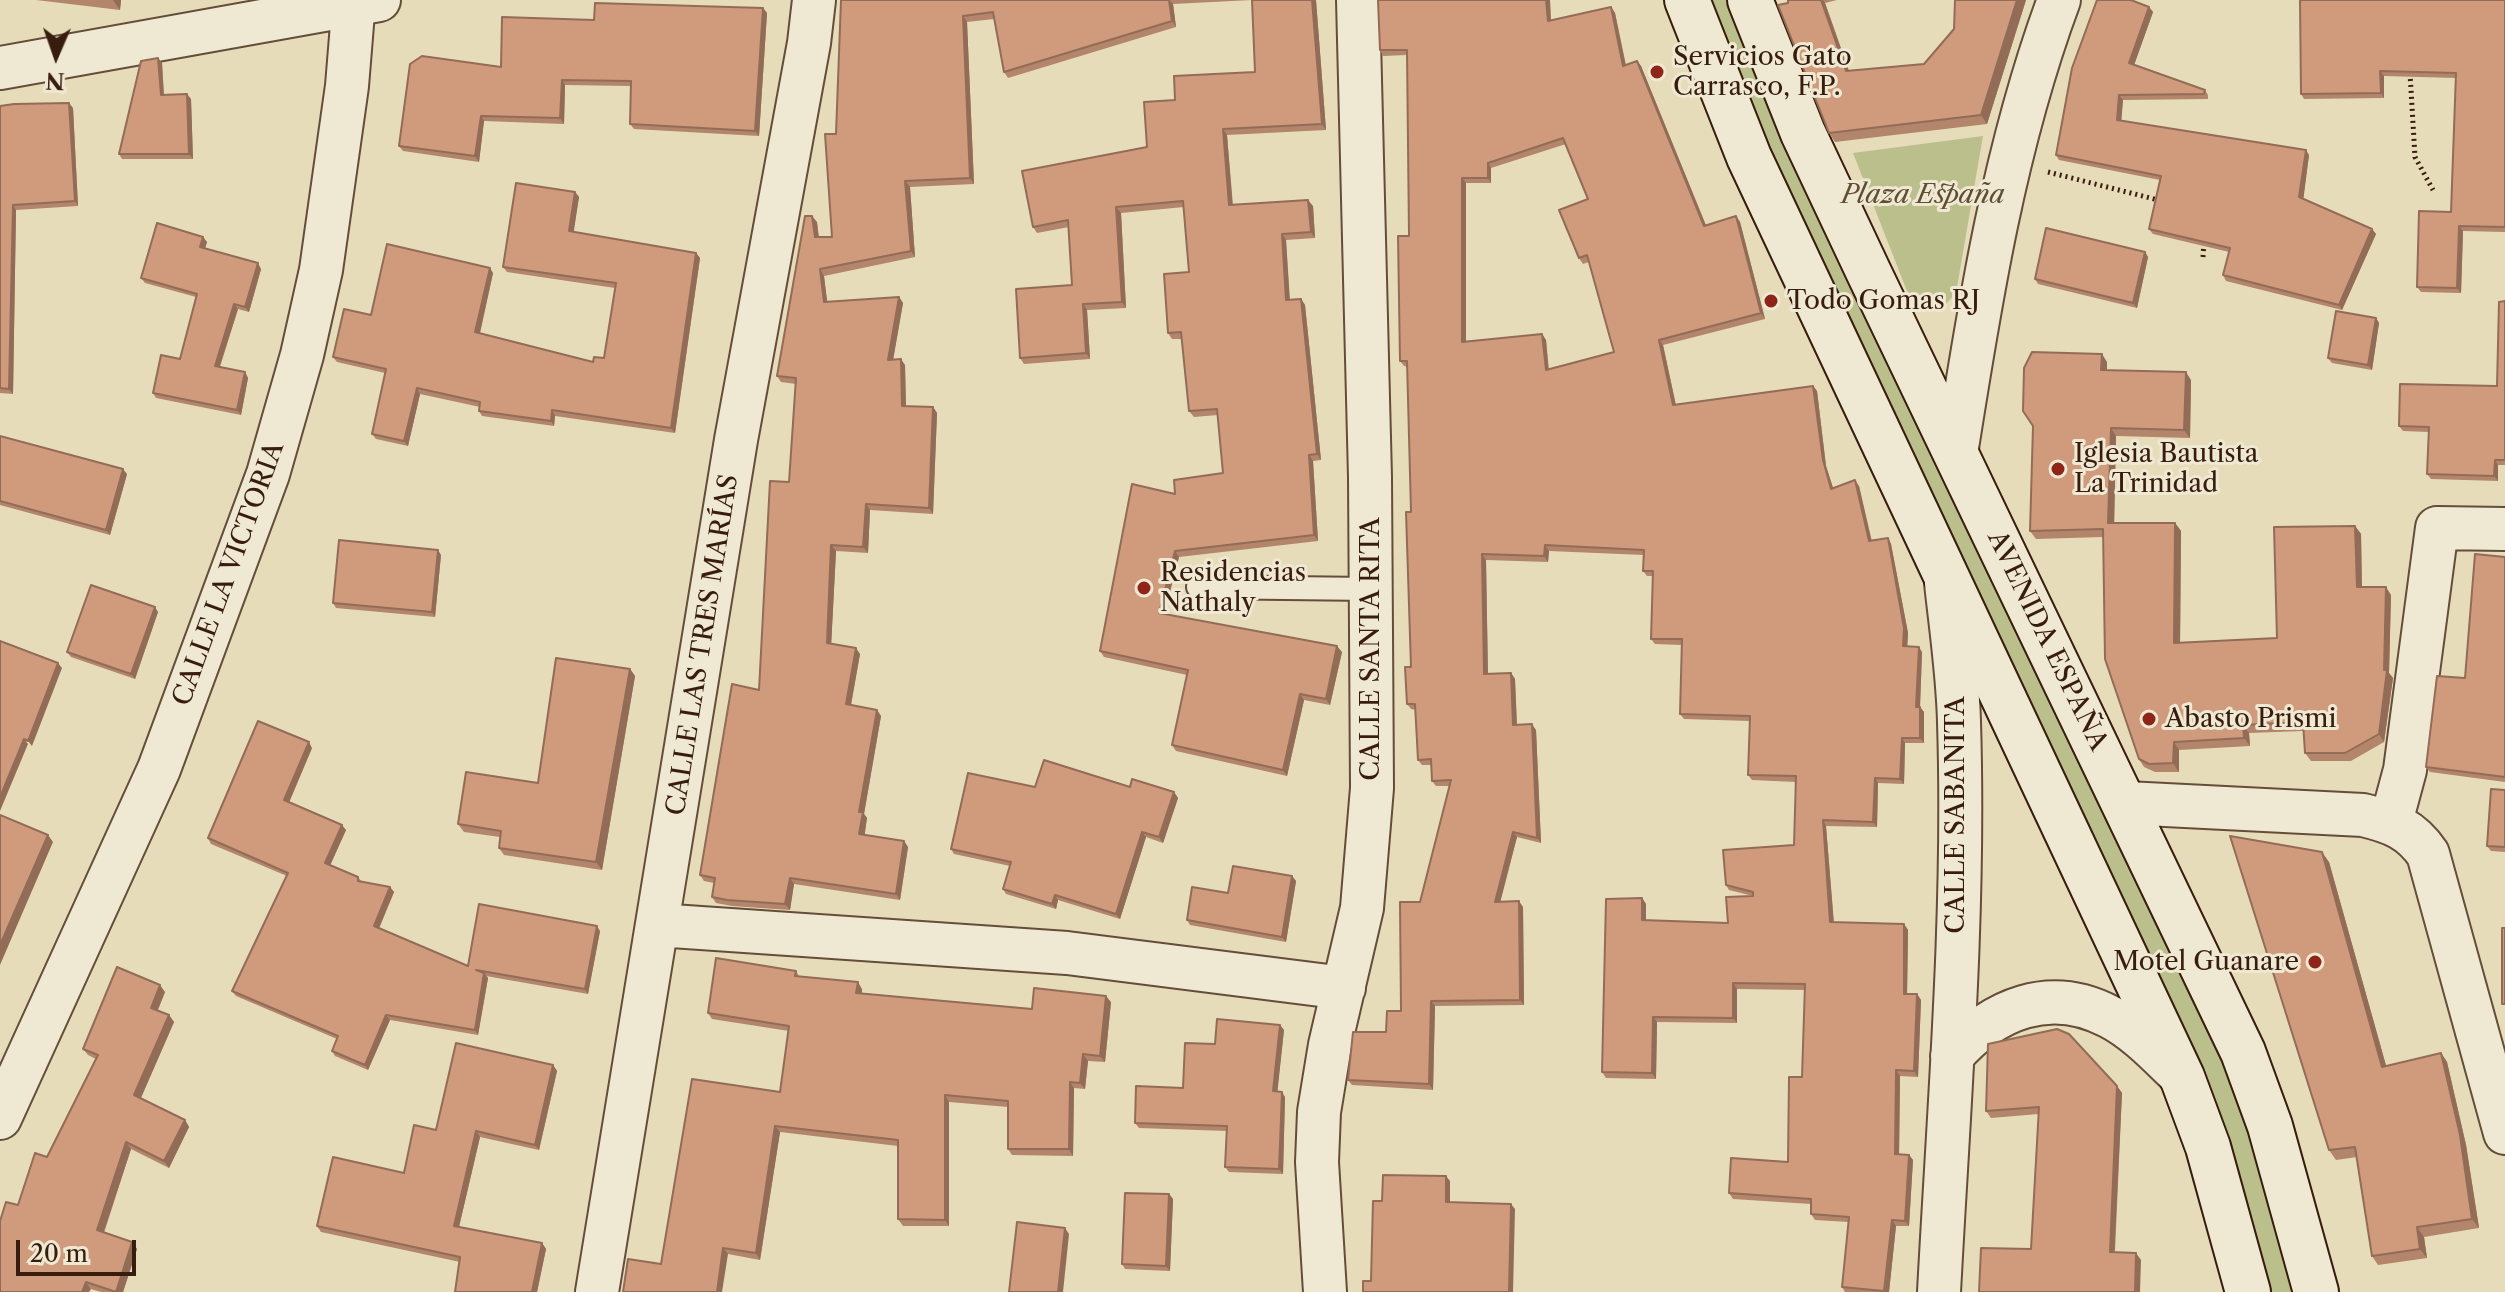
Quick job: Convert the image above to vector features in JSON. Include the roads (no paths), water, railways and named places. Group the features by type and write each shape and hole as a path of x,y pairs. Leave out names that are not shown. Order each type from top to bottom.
{"main road":[{"path":"1687,0 1749,157 2182,1077 2208,1147 2248,1292"},
{"name":"AVENIDA ESPAÑA","path":"1750,0 1803,133 2243,1052 2270,1126 2316,1292"}],"street":[{"name":"CALLE LAS TRES MARÍAS","path":"597,1292 736,440 807,58 814,0"},
{"name":"CALLE SANTA RITA","path":"1325,1292 1317,1162 1319,1112 1362,908 1369,860 1372,788 1371,589 1358,0"},
{"path":"1956,454 1977,321 2028,92 2059,0"},
{"path":"0,68 362,1"},
{"name":"CALLE LA VICTORIA","path":"0,1118 159,769 268,474 302,355 321,270 362,1"},
{"path":"2391,822 2405,770 2437,528 2505,529"},
{"name":"CALLE SABANITA","path":"1939,1292 1957,953 1959,719 1945,574"},
{"path":"2126,803 2363,815 2391,822 2415,835 2428,854 2505,1133"},
{"path":"657,925 1067,953 1344,988"},
{"path":"1952,1056 1985,1023 2006,1012 2034,1004 2060,1003 2087,1007 2111,1017 2136,1033 2182,1077"}],"lane":[{"path":"1198,587 1371,589"}],"place":[{"name":"Servicios Gato Carrasco, F.P.","path":"1657,72"},
{"name":"Todo Gomas RJ","path":"1771,301"},
{"name":"Iglesia Bautista La Trinidad","path":"2058,469"},
{"name":"Residencias Nathaly","path":"1144,588"},
{"name":"Abasto Prismi","path":"2149,719"},
{"name":"Motel Guanare","path":"2315,962"}],"park label":[{"name":"Plaza España","path":"1923,195"}]}
